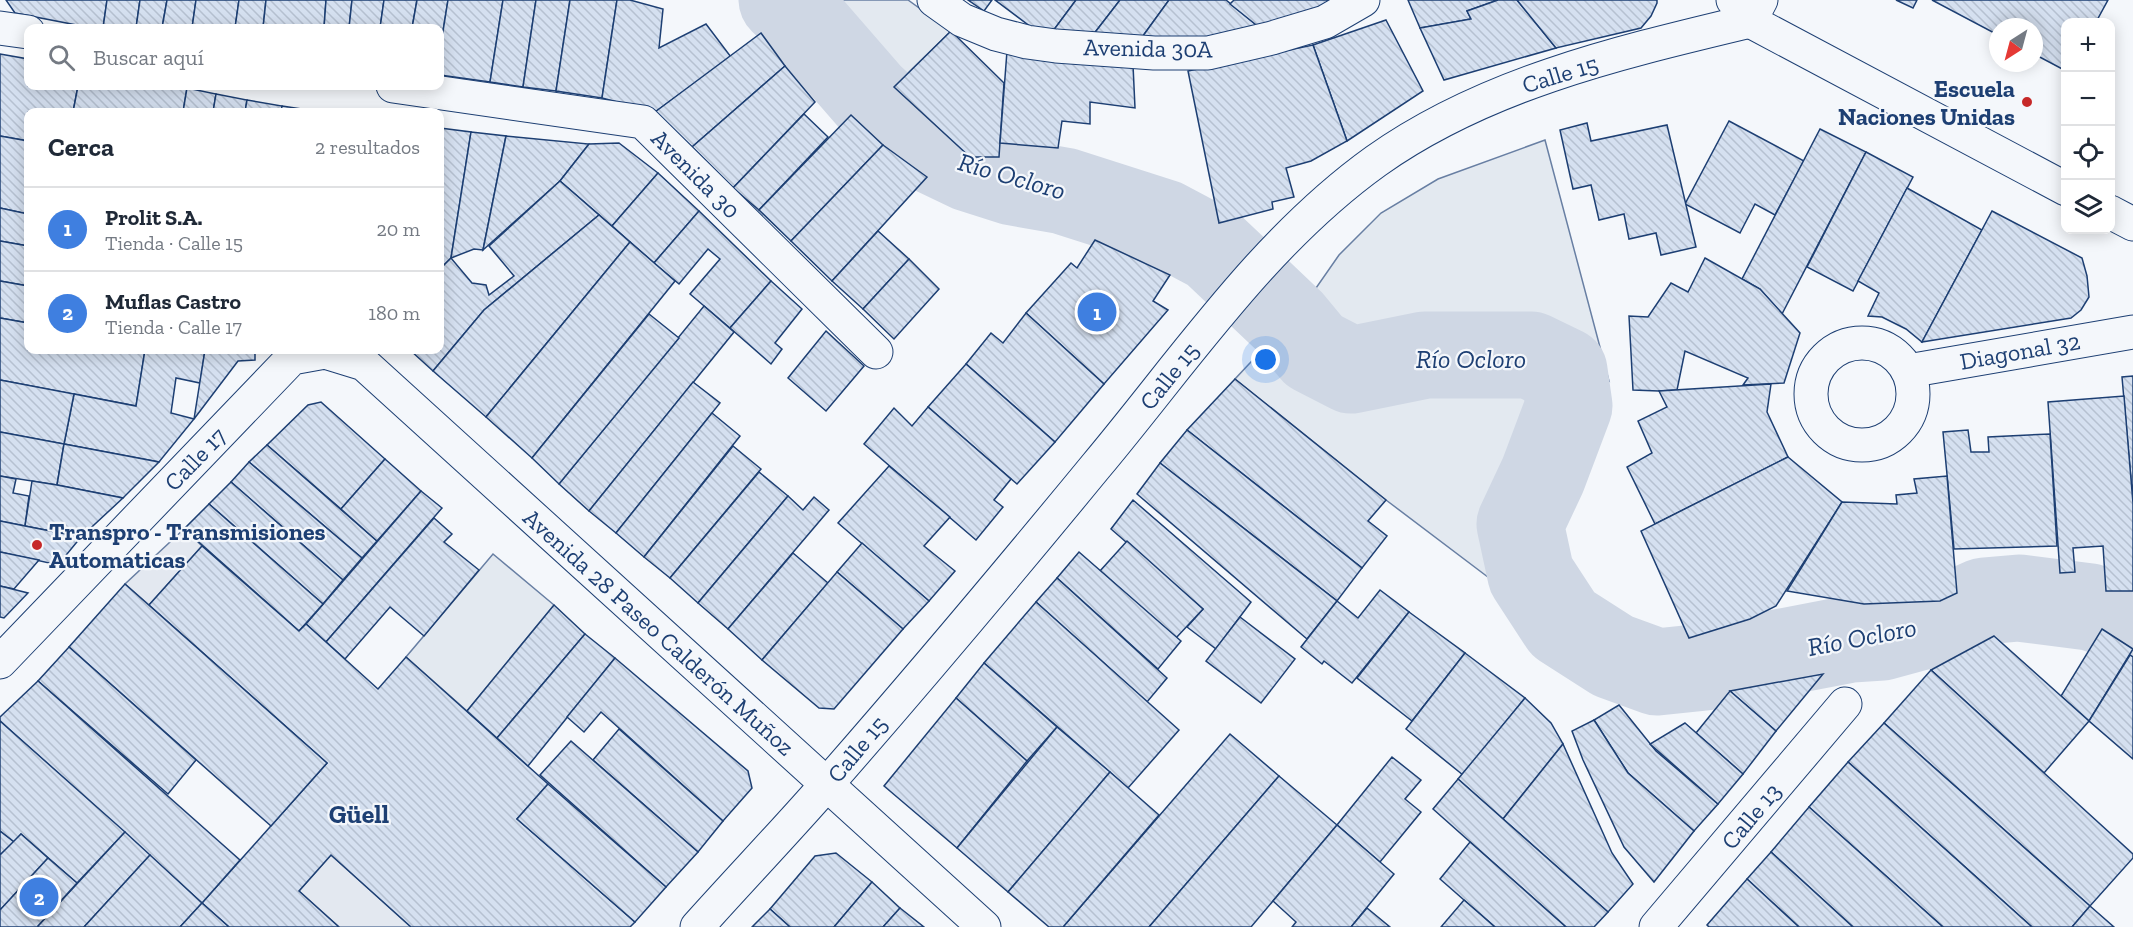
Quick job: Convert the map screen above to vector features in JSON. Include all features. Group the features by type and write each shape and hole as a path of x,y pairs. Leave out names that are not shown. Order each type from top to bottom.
{"street":[{"name":"Avenida 30A","path":"934,0 962,20 996,34 1027,42 1154,53 1208,53 1272,38 1324,22 1363,0"},
{"path":"1748,7 2061,186"},
{"name":"Calle 15","path":"697,927 827,784 1097,466 1275,250 1327,199 1370,166 1450,116 1508,90 1657,44 1748,7"},
{"path":"0,28 24,31"},
{"name":"Avenida 30","path":"421,90 643,122 876,352"},
{"path":"2115,215 2133,224"},
{"name":"Diagonal 32","path":"1908,371 2133,332"},
{"name":"Calle 17","path":"0,662 292,358 314,354"},
{"name":"Avenida 28 Paseo Calderón Muñoz","path":"332,354 364,364 984,927"},
{"name":"Calle 13","path":"1656,927 1845,704"}],"shaded area":[{"path":"815,0 908,0 951,31 894,87"},
{"path":"1545,140 1609,381 1534,341 1469,329 1404,333 1357,350 1321,341 1300,311 1339,255 1381,213 1438,179"},
{"path":"1265,347 1321,391 1362,398 1429,381 1501,384 1527,400 1529,434 1498,505 1505,590 1386,500 1235,379"},
{"path":"184,529 202,546 149,605 125,584"},
{"path":"493,554 554,605 467,711 406,657"},
{"path":"331,855 411,927 339,927 299,891"}],"building":[{"path":"6,0 107,0 104,24 71,24 15,13"},
{"path":"107,0 140,0 137,24 104,24"},
{"path":"140,0 167,0 163,24 137,24"},
{"path":"167,0 196,0 193,24 163,24"},
{"path":"196,0 239,0 236,24 193,24"},
{"path":"239,0 266,0 263,24 236,24"},
{"path":"266,0 326,0 324,24 263,24"},
{"path":"326,0 352,0 349,24 324,24"},
{"path":"352,0 384,0 381,24 349,24"},
{"path":"384,0 417,0 413,24 381,24"},
{"path":"417,0 448,0 444,25 413,24"},
{"path":"448,0 503,0 490,82 444,76 444,25"},
{"path":"503,0 536,0 523,87 490,82"},
{"path":"536,0 570,0 556,91 523,87"},
{"path":"570,0 617,0 602,98 556,91"},
{"path":"617,0 630,0 663,9 659,48 706,24 731,57 655,112 602,98"},
{"path":"968,0 992,0 984,11"},
{"path":"995,0 1076,0 1047,39"},
{"path":"1076,0 1120,0 1093,35 1047,39"},
{"path":"1120,0 1169,0 1140,40 1093,35"},
{"path":"1169,0 1226,0 1260,28 1222,38 1140,40"},
{"path":"1234,0 1328,0 1322,9 1260,28 1230,4"},
{"path":"1408,0 1498,0 1467,11 1471,19 1420,28"},
{"path":"1498,0 1517,0 1556,48 1444,80 1420,28 1471,19 1467,11"},
{"path":"1517,0 1657,0 1657,3 1651,16 1641,28 1556,48"},
{"path":"1896,0 1917,0 1913,8"},
{"path":"1932,0 2108,0 2098,18 2061,18 2061,68 2043,59 2043,18 1989,18 1989,30"},
{"path":"1386,20 1423,91 1347,141 1313,45"},
{"path":"951,31 1004,83 999,157 970,157 894,87"},
{"path":"761,33 785,66 692,147 655,112"},
{"path":"1313,45 1347,141 1311,161 1286,168 1294,197 1272,202 1273,209 1219,223 1188,71"},
{"path":"1007,51 1133,65 1135,108 1090,102 1090,124 1062,121 1058,148 1000,143"},
{"path":"0,54 24,58 24,90 77,90 74,108 24,108 24,140 0,136"},
{"path":"785,66 815,102 733,188 692,147"},
{"path":"77,90 187,90 184,108 74,108"},
{"path":"187,90 216,94 214,108 184,108"},
{"path":"216,94 247,100 246,108 214,108"},
{"path":"247,100 282,106 282,108 246,108"},
{"path":"804,114 828,137 759,210 733,188"},
{"path":"851,115 883,145 791,241 759,210"},
{"path":"1729,121 1804,161 1775,215 1755,204 1740,233 1685,204"},
{"path":"1587,123 1591,141 1667,125 1696,247 1661,255 1656,233 1629,239 1624,214 1599,220 1591,185 1573,189 1560,130"},
{"path":"444,129 471,132 451,258 444,265"},
{"path":"1820,129 1866,152 1782,314 1760,289 1742,279"},
{"path":"471,132 506,136 483,250 474,249 451,258"},
{"path":"0,136 24,140 24,213 0,208"},
{"path":"506,136 589,144 560,181 483,250"},
{"path":"619,143 658,173 612,226 560,181 589,144"},
{"path":"883,145 927,177 832,281 791,241"},
{"path":"1866,152 1913,177 1853,291 1807,267"},
{"path":"658,173 699,211 654,263 612,226"},
{"path":"560,181 599,215 484,310 433,371 414,354 444,354 444,265 451,258 472,283 486,285 489,295 514,276 489,246"},
{"path":"1907,188 1982,230 1922,342 1906,329 1882,317 1868,316 1879,293 1858,281"},
{"path":"0,208 24,213 24,245 0,241"},
{"path":"699,211 771,281 730,328 690,294 720,259 708,249 679,284 654,263"},
{"path":"1992,211 2082,258 2089,297 2081,310 2071,318 1922,342"},
{"path":"599,215 630,242 486,417 433,371 484,310"},
{"path":"878,231 909,259 863,309 832,281"},
{"path":"1095,240 1170,275 1153,301 1168,310 1104,384 1026,313 1071,263 1077,268"},
{"path":"0,241 24,245 24,285 0,281"},
{"path":"630,242 675,281 532,458 486,417"},
{"path":"1705,258 1760,289 1800,333 1784,383 1743,385 1748,378 1685,351 1677,390 1633,390 1629,316 1648,317 1671,283 1688,292"},
{"path":"909,259 939,289 894,339 863,309"},
{"path":"0,281 24,285 24,322 0,318"},
{"path":"771,281 802,309 775,343 782,349 771,364 730,328"},
{"path":"704,306 734,332 589,511 559,484"},
{"path":"1026,313 1104,384 1055,442 966,364 991,333 1003,343"},
{"path":"649,314 679,338 559,484 532,458"},
{"path":"0,318 24,322 24,354 144,354 136,406 0,380"},
{"path":"826,331 864,366 826,411 788,378"},
{"path":"144,354 204,354 200,383 176,378 171,413 194,419 159,462 64,444 74,394 136,406"},
{"path":"204,354 255,354 255,360 238,361 194,419"},
{"path":"966,364 1055,442 1017,484 928,407"},
{"path":"2133,376 2133,503 2122,377"},
{"path":"1235,379 1386,500 1368,521 1387,536 1362,568 1187,430"},
{"path":"0,380 74,394 64,444 0,432"},
{"path":"693,382 720,403 616,533 589,511"},
{"path":"1771,384 1767,412 1788,457 1655,524 1627,467 1652,453 1638,421 1667,407 1659,391"},
{"path":"2124,396 2133,503 2133,591 2106,591 2103,546 2073,548 2075,572 2060,573 2048,402"},
{"path":"321,402 385,459 341,509 267,445 308,405"},
{"path":"928,407 1011,479 994,500 1003,507 976,540 864,444 894,408 912,426"},
{"path":"712,413 740,436 644,557 616,533"},
{"path":"1187,430 1362,568 1337,601 1160,463"},
{"path":"1968,430 1971,452 1989,452 1988,437 2050,434 2057,546 1954,549 1943,432"},
{"path":"0,432 64,444 57,485 0,476"},
{"path":"64,444 159,462 123,498 57,485"},
{"path":"267,445 377,541 362,558 249,462"},
{"path":"733,446 761,469 670,578 644,557"},
{"path":"1788,457 1842,502 1776,606 1750,619 1689,638 1641,531"},
{"path":"385,459 421,491 377,541 341,509"},
{"path":"249,462 362,558 343,580 231,482"},
{"path":"1160,463 1337,601 1307,639 1137,494"},
{"path":"889,466 950,517 924,546 955,571 929,601 838,523"},
{"path":"759,472 788,496 698,603 670,578"},
{"path":"0,476 16,479 13,493 29,496 25,526 0,521"},
{"path":"1947,476 1957,593 1940,601 1864,604 1787,591 1842,502 1897,504 1896,495 1917,493 1914,479"},
{"path":"32,481 123,498 81,537 25,526"},
{"path":"231,482 343,580 323,604 209,504"},
{"path":"421,491 442,508 326,642 306,624"},
{"path":"788,496 803,510 814,497 829,510 728,629 698,603"},
{"path":"1133,500 1251,602 1216,649 1187,627 1203,609 1111,529"},
{"path":"209,504 323,604 299,631 184,529"},
{"path":"434,518 452,534 444,542 479,570 424,636 390,607 345,659 326,642"},
{"name":"Transpro - Transmisiones Automaticas","path":"0,521 81,537 58,565 0,552"},
{"path":"1127,541 1203,609 1176,638 1100,571"},
{"path":"862,543 929,601 903,629 837,572"},
{"path":"202,546 299,631 306,624 378,689 406,657 548,784 517,819 635,922 630,927 411,927 331,855 299,891 339,927 229,927 202,903 327,763 149,605"},
{"path":"0,552 39,560 14,589 0,586"},
{"path":"1079,552 1181,641 1158,669 1057,578"},
{"path":"793,553 828,583 762,660 728,629"},
{"path":"837,572 903,629 834,709 819,708 762,660"},
{"path":"1057,578 1167,678 1147,702 1036,602"},
{"path":"125,584 327,763 271,826 69,647"},
{"path":"0,586 28,593 4,618 0,617"},
{"path":"1380,590 1409,612 1352,683 1324,661 1322,664 1301,647 1337,601 1358,618"},
{"path":"1036,602 1179,730 1128,788 984,663"},
{"path":"554,605 585,634 497,738 467,711"},
{"path":"1409,612 1465,653 1412,721 1357,678"},
{"path":"1240,617 1295,659 1261,703 1206,661"},
{"path":"2102,629 2133,649 2089,721 2061,696"},
{"path":"585,634 615,658 528,766 497,738"},
{"path":"1994,636 2089,721 2044,773 1931,670"},
{"path":"69,647 196,760 168,794 38,681"},
{"path":"1465,653 1525,698 1463,775 1406,729"},
{"path":"2130,655 2133,657 2133,759 2089,721"},
{"path":"615,658 748,771 752,788 723,821 601,712 584,732 567,717"},
{"path":"984,663 1057,727 1027,761 956,698"},
{"path":"1931,670 2133,854 2133,858 2090,906 1884,723"},
{"path":"1823,674 1776,731 1730,691"},
{"path":"38,681 240,860 202,903 0,721 0,717"},
{"path":"1730,691 1776,731 1743,774 1696,733"},
{"path":"956,698 1027,761 957,848 884,786"},
{"path":"1525,698 1551,723 1563,744 1503,819 1458,779"},
{"path":"1619,705 1656,751 1718,804 1694,831 1628,773 1594,720"},
{"path":"1594,720 1628,773 1694,831 1654,882 1624,847 1583,760 1572,731"},
{"path":"0,721 125,832 77,883 21,834 14,842 0,831"},
{"path":"1685,723 1743,774 1718,804 1650,744"},
{"path":"1884,723 2090,906 2072,927 2032,927 1848,762"},
{"path":"1057,727 1110,772 1008,892 957,848"},
{"path":"619,729 723,821 698,852 593,760"},
{"path":"1230,734 1279,776 1149,927 1063,927"},
{"path":"571,741 698,852 666,887 540,775"},
{"path":"1563,744 1612,853 1633,884 1608,912 1503,819"},
{"path":"1392,757 1421,780 1405,799 1421,812 1380,862 1337,825"},
{"path":"1848,762 2032,927 1943,927 1809,807"},
{"path":"1110,772 1159,815 1063,927 1049,927 1008,892"},
{"path":"1279,776 1337,825 1251,927 1149,927"},
{"path":"1458,779 1608,912 1594,927 1566,927 1433,809"},
{"path":"548,784 666,887 635,922 517,819"},
{"path":"1809,807 1943,927 1853,927 1771,852"},
{"path":"1337,825 1394,874 1351,927 1292,927 1296,922 1273,901"},
{"path":"0,831 14,842 0,855"},
{"path":"125,832 150,855 84,927 37,927"},
{"path":"21,834 48,858 0,910 0,855"},
{"path":"1470,842 1566,927 1495,927 1440,879"},
{"path":"1771,852 1853,927 1799,927 1747,879"},
{"path":"836,853 872,882 834,927 790,927 770,909 815,856"},
{"path":"150,855 202,903 180,927 84,927"},
{"path":"48,858 77,883 37,927 0,927 0,910"},
{"path":"1747,879 1799,927 1709,927 1707,925"},
{"path":"872,882 900,908 883,927 834,927"},
{"path":"1464,900 1495,927 1441,927"},
{"path":"202,903 229,927 180,927"},
{"path":"2090,906 2114,927 2072,927"},
{"path":"900,908 924,927 883,927"},
{"path":"1367,908 1390,927 1351,927"},
{"path":"770,909 790,927 752,927"}],"waterway":[{"name":"Río Ocloro","path":"782,0 803,20 870,97 923,146 969,168 1013,182 1064,191 1164,223 1213,249 1290,322 1314,351 1351,370 1425,355 1531,355 1564,371 1569,406 1543,475 1520,524 1531,575 1563,624 1613,656 1657,672 1705,667 1851,639 1882,637 1937,622 1984,601 2019,598 2090,607 2133,621"}],"place":[{"name":"Escuela Naciones Unidas","path":"2027,102"},
{"name":"Prolit S.A.","path":"1097,312"},
{"name":"Transpro - Transmisiones Automaticas","path":"37,545"},
{"name":"Muflas Castro","path":"39,897"}],"district":[{"name":"Güell","path":"359,814"}]}
